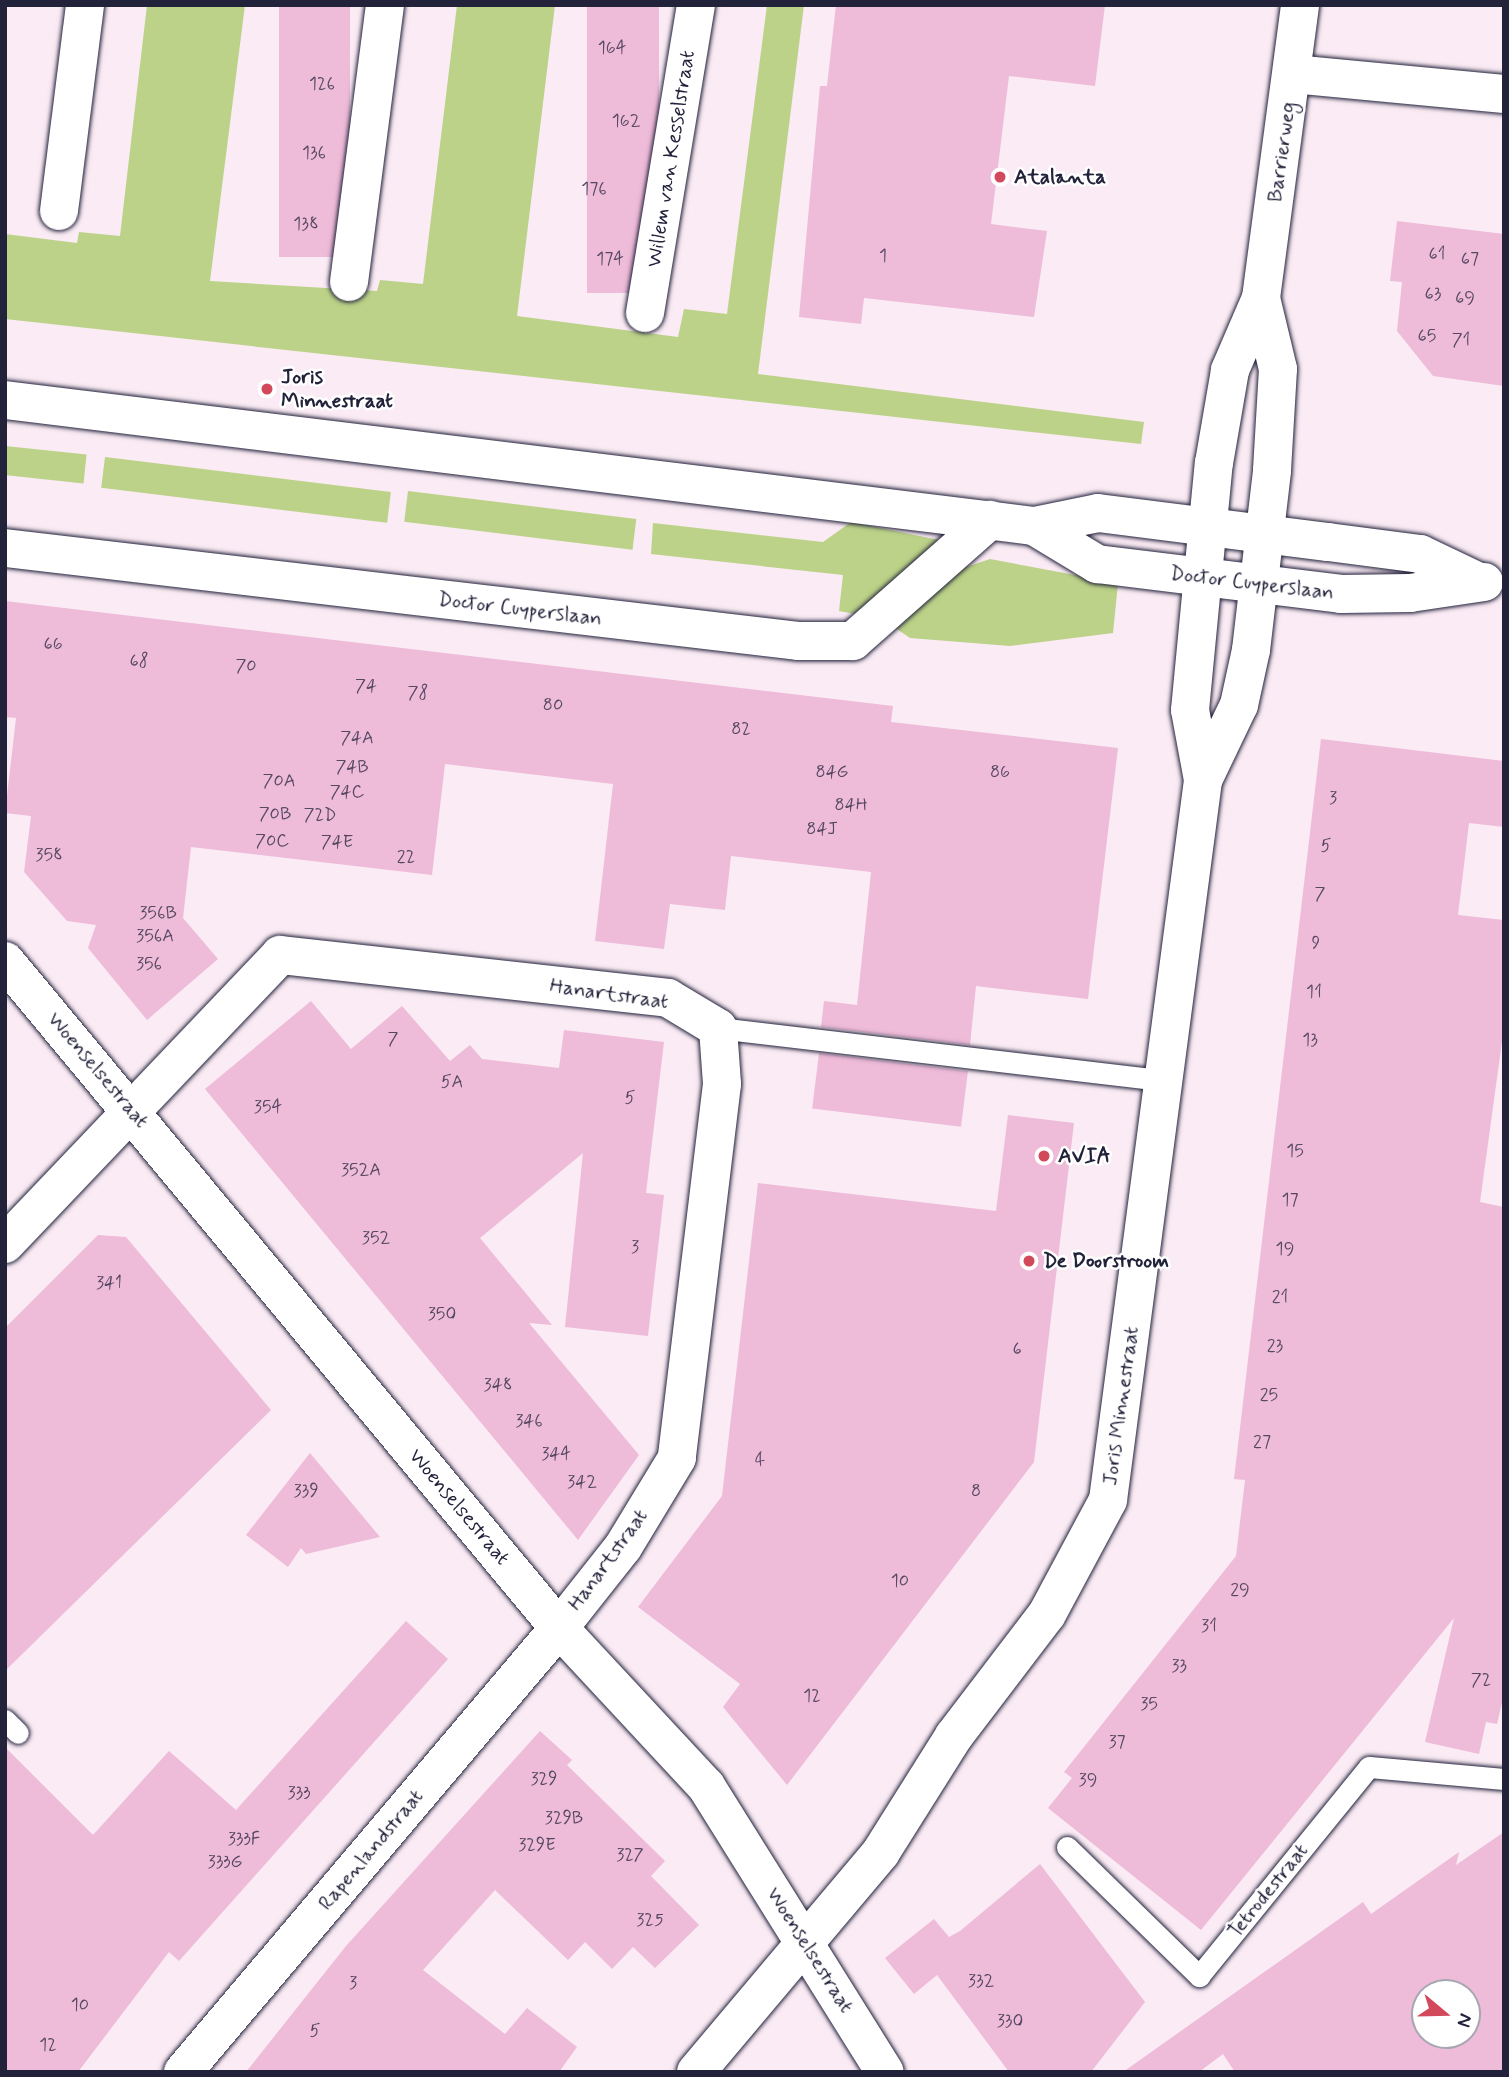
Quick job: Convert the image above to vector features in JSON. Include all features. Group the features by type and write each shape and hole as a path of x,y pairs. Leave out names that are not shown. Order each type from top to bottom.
{"street":[{"path":"59,211 85,5"},
{"path":"349,282 385,5"},
{"name":"Willem van Kesselstraat","path":"645,313 696,5"},
{"name":"Barrierweg","path":"1201,576 1230,370 1261,298 1293,74 1300,5"},
{"path":"1293,74 1504,94"},
{"name":"Barrierweg","path":"1258,583 1278,369 1261,298"},
{"name":"Doctor Cuyperslaan","path":"5,400 1034,526 1098,513 1419,554 1491,583"},
{"name":"Doctor Cuyperslaan","path":"5,548 798,641 852,641 990,520"},
{"name":"Doctor Cuyperslaan","path":"1034,526 1097,564 1341,594 1410,593 1491,583"},
{"name":"Joris Minnestraat","path":"696,2072 805,1939 881,1852 954,1736 1047,1614 1108,1500 1166,1081 1203,780 1190,710 1201,576"},
{"name":"Joris Minnestraat","path":"1203,780 1239,705 1258,583"},
{"name":"Hanartstraat","path":"131,1109 280,955 668,998 718,1028 723,1084 677,1458 622,1547 559,1628"},
{"name":"Woenselsestraat","path":"5,961 131,1109 559,1628 706,1786 805,1939 885,2072"},
{"path":"5,1244 131,1109"},
{"name":"Rapenlandstraat","path":"183,2072 559,1628"}],"lane":[{"path":"718,1028 1166,1081"},
{"name":"Tetrodestraat","path":"1067,1846 1199,1976 1369,1767 1504,1779"}],"green space":[{"path":"147,5 245,5 210,281 377,291 380,280 423,284 457,5 555,5 517,316 678,337 684,309 727,314 767,5 804,5 758,374 1144,422 1141,444 5,319 5,234 77,243 79,232 120,236"},
{"path":"5,446 87,455 84,483 5,475"},
{"path":"105,457 391,492 387,523 101,488"},
{"path":"408,491 636,519 633,550 404,522"},
{"path":"851,522 939,540 855,614 839,611 843,575 651,554 653,523 823,542"},
{"path":"990,559 1118,583 1113,633 1010,646 910,638 894,627 957,570"}],"building":[{"path":"279,5 350,5 350,257 279,257"},
{"path":"587,5 659,5 659,293 587,293"},
{"path":"836,5 1105,5 1095,86 1009,76 991,224 1047,231 1034,317 864,298 861,324 799,317 820,86 827,86"},
{"path":"1397,221 1504,234 1504,386 1433,376 1397,331 1402,282 1390,281"},
{"path":"5,601 893,706 891,722 1118,748 1088,999 976,986 970,1045 821,1027 824,1001 857,1005 871,872 731,856 725,910 670,904 664,949 595,941 613,784 445,764 432,875 191,847 183,918 218,959 147,1020 88,948 96,925 67,921 24,872 31,816 5,813 16,718 5,717"},
{"path":"1321,739 1504,761 1504,827 1469,823 1458,915 1504,920 1504,1027 1480,1202 1504,1207 1504,1694 1497,1724 1486,1722 1479,1754 1425,1742 1454,1618 1201,1930 1048,1808 1072,1778 1064,1772 1236,1556 1245,1480 1234,1479"},
{"path":"311,1001 351,1049 402,1006 450,1061 470,1045 482,1059 559,1068 564,1030 664,1042 646,1193 664,1195 648,1336 565,1327 583,1153 480,1238 552,1325 529,1323 639,1455 578,1540 205,1089"},
{"path":"819,1053 968,1071 961,1127 812,1109"},
{"path":"1008,1115 1074,1123 1034,1462 787,1785 723,1707 740,1684 638,1607 722,1496 758,1183 996,1211"},
{"path":"98,1235 126,1237 271,1410 5,1671 5,1328"},
{"path":"310,1453 380,1537 306,1554 301,1548 288,1567 246,1535"},
{"path":"406,1621 448,1659 179,1961 169,1952 78,2072 5,2072 5,1747 93,1835 169,1751 236,1810"},
{"path":"540,1731 572,1760 567,1765 665,1861 651,1876 699,1925 655,1968 633,1947 612,1969 585,1942 568,1960 495,1890 423,1970 505,2034 527,2008 577,2047 559,2072 246,2072 346,1946"},
{"path":"1504,1832 1504,2072 1235,2072 1223,2054 1199,2072 1123,2072 1363,1902 1371,1914 1459,1852 1456,1865"},
{"path":"1040,1864 1145,2002 1091,2072 1009,2072 937,1975 914,1994 885,1958 934,1919 949,1937 960,1931"}],"place":[{"name":"Atalanta","path":"1000,177"},
{"name":"Joris Minnestraat","path":"267,389"},
{"name":"AVIA","path":"1044,1156"},
{"name":"De Doorstroom","path":"1029,1261"}]}
